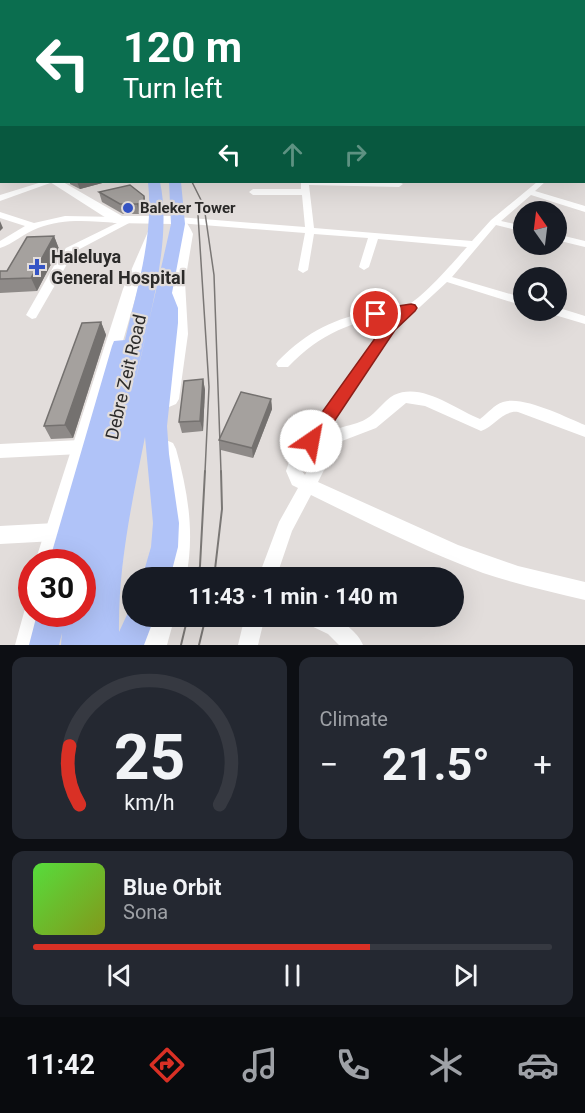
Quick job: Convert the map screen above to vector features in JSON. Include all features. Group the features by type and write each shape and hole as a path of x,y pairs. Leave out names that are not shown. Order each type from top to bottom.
{"main road":[{"path":"59,183 124,221 156,225 178,222"},
{"name":"Debre Zeit Road","path":"87,549 154,289 156,225 154,183"},
{"path":"104,645 104,603 112,540 154,289 178,222 175,183"},
{"path":"175,567 180,538 179,500 165,444 165,435 180,334 177,282 186,234 178,222"},
{"path":"51,549 80,447 144,250 156,225"},
{"path":"66,549 130,318 154,289"},
{"path":"154,289 169,300 169,322 156,425 156,450 163,493 166,536 159,567"},
{"path":"29,645 32,627"},
{"path":"44,645 48,627"},
{"path":"76,645 77,627"},
{"path":"129,645 136,627"},
{"path":"153,645 159,627"}],"street":[{"path":"0,198 46,183"},
{"path":"540,183 495,222 445,278 390,327 344,392 296,464 294,471 298,480 381,521 455,553 510,573 585,591"},
{"path":"253,192 306,185 399,184"},
{"path":"303,270 310,232 306,185"},
{"path":"529,192 585,209"},
{"path":"0,215 34,226"},
{"path":"0,245 34,226 81,218 124,221"},
{"path":"32,315 64,256 70,250 124,221"},
{"path":"178,222 473,244"},
{"path":"495,222 513,226"},
{"path":"364,267 374,236"},
{"path":"567,240 585,244"},
{"path":"445,278 513,299"},
{"path":"283,364 316,335 373,315 411,308"},
{"path":"567,315 585,320"},
{"path":"271,567 285,528 336,438 365,428 376,421 392,402 402,398 422,399 481,425 491,422 501,408 510,405 519,406 585,431"},
{"path":"0,451 80,447"},
{"path":"0,535 56,532"},
{"path":"248,645 252,627"},
{"path":"335,627 352,645"}],"building":[{"path":"130,185 144,196 144,202 120,204 99,192"},
{"path":"54,236 31,278 0,279 0,271 7,271 27,237"},
{"path":"101,322 65,425 44,426 82,323"},
{"path":"203,379 200,421 179,422 184,381"},
{"path":"241,392 271,399 252,448 219,440"}],"tram line":[{"path":"192,183 204,206 214,275 221,472"},
{"path":"198,215 209,387 205,472"},
{"path":"200,567 205,471"},
{"path":"215,567 222,509 221,471"},
{"path":"181,645 185,627"},
{"path":"199,645 203,627"}],"place":[{"name":"Baleker Tower","path":"128,208"},
{"name":"Haleluya General Hospital","path":"37,267"}],"route":[{"path":"311,441 390,327 411,308 388,310 376,314"}]}
